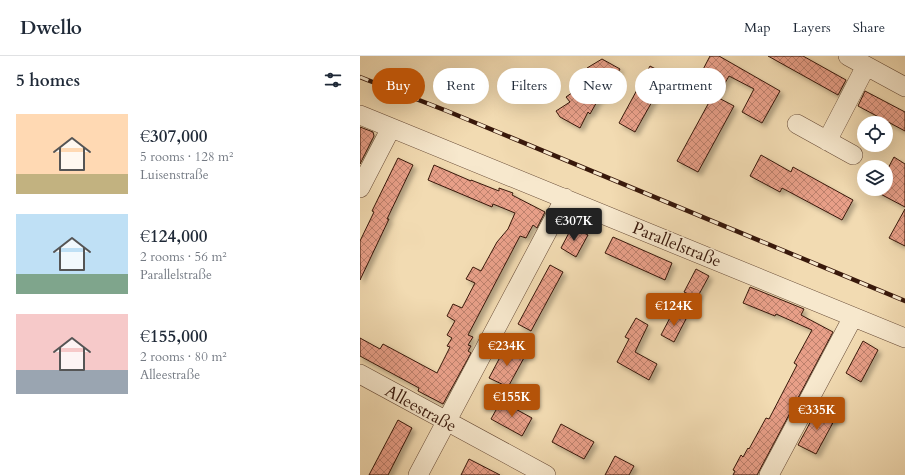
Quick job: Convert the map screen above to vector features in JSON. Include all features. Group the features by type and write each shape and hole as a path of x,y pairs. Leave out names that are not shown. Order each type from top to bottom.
{"street":[{"path":"848,56 905,87"},
{"path":"827,141 866,66"},
{"name":"Parallelstraße","path":"360,115 905,338"},
{"path":"797,124 853,155"},
{"path":"360,188 391,128"},
{"path":"418,475 565,198"},
{"path":"769,475 853,317"},
{"name":"Alleestraße","path":"360,374 546,475"}],"building":[{"path":"710,56 719,56 780,91 762,123 742,112 754,89 729,76 726,81 726,68 704,68"},
{"path":"768,56 803,56 846,80 838,95"},
{"path":"602,59 618,68 587,68"},
{"path":"865,91 905,112 905,131 893,125 893,116 877,116 858,106"},
{"path":"635,94 635,104 651,104 635,132 619,123"},
{"path":"726,102 734,106 698,172 677,161 708,104 726,104"},
{"path":"569,103 569,104 596,104 590,114 588,112 580,128 560,117 556,111"},
{"path":"360,127 373,132 374,136 360,164"},
{"path":"761,155 791,172 793,167 853,200 842,220 782,188 780,192 750,176"},
{"path":"894,157 905,164 905,207 884,196 893,196 892,160"},
{"path":"398,158 413,165 360,280 360,241 374,212 372,211"},
{"path":"434,165 499,191 499,188 513,193 512,195 545,212 537,228 533,225 526,238 520,236 468,335 473,337 468,345 471,346 468,351 471,353 443,404 418,391 419,388 360,356 360,338 380,349 383,344 437,373 450,347 447,346 452,338 447,335 455,321 447,316 453,304 462,308 475,283 466,279 473,267 481,271 497,242 508,229 515,213 493,204 492,207 428,180"},
{"path":"905,209 905,246 889,238"},
{"path":"572,227 588,235 576,257 561,248"},
{"path":"613,237 672,263 665,280 605,253"},
{"path":"550,265 563,272 531,331 518,324"},
{"path":"696,269 709,276 697,298 684,292"},
{"path":"750,287 804,309 801,315 833,332 757,475 733,475 735,471 733,470 741,455 743,457 748,448 749,449 766,418 769,419 797,365 794,363 812,330 776,314 775,316 743,303"},
{"path":"673,312 686,319 674,342 661,335"},
{"path":"636,318 648,325 635,352 657,364 649,380 617,362 629,339 625,337"},
{"path":"863,341 878,350 861,382 846,373"},
{"path":"506,346 525,356 508,387 489,378"},
{"path":"501,401 532,418 522,436 491,419"},
{"path":"818,408 836,417 816,454 798,445"},
{"path":"398,420 412,428 388,475 369,475"},
{"path":"561,424 594,442 584,459 552,442"},
{"path":"615,456 634,466 629,475 605,475"},
{"path":"469,459 500,475 461,475"}],"railway":[{"path":"360,77 447,111 905,301"}]}
